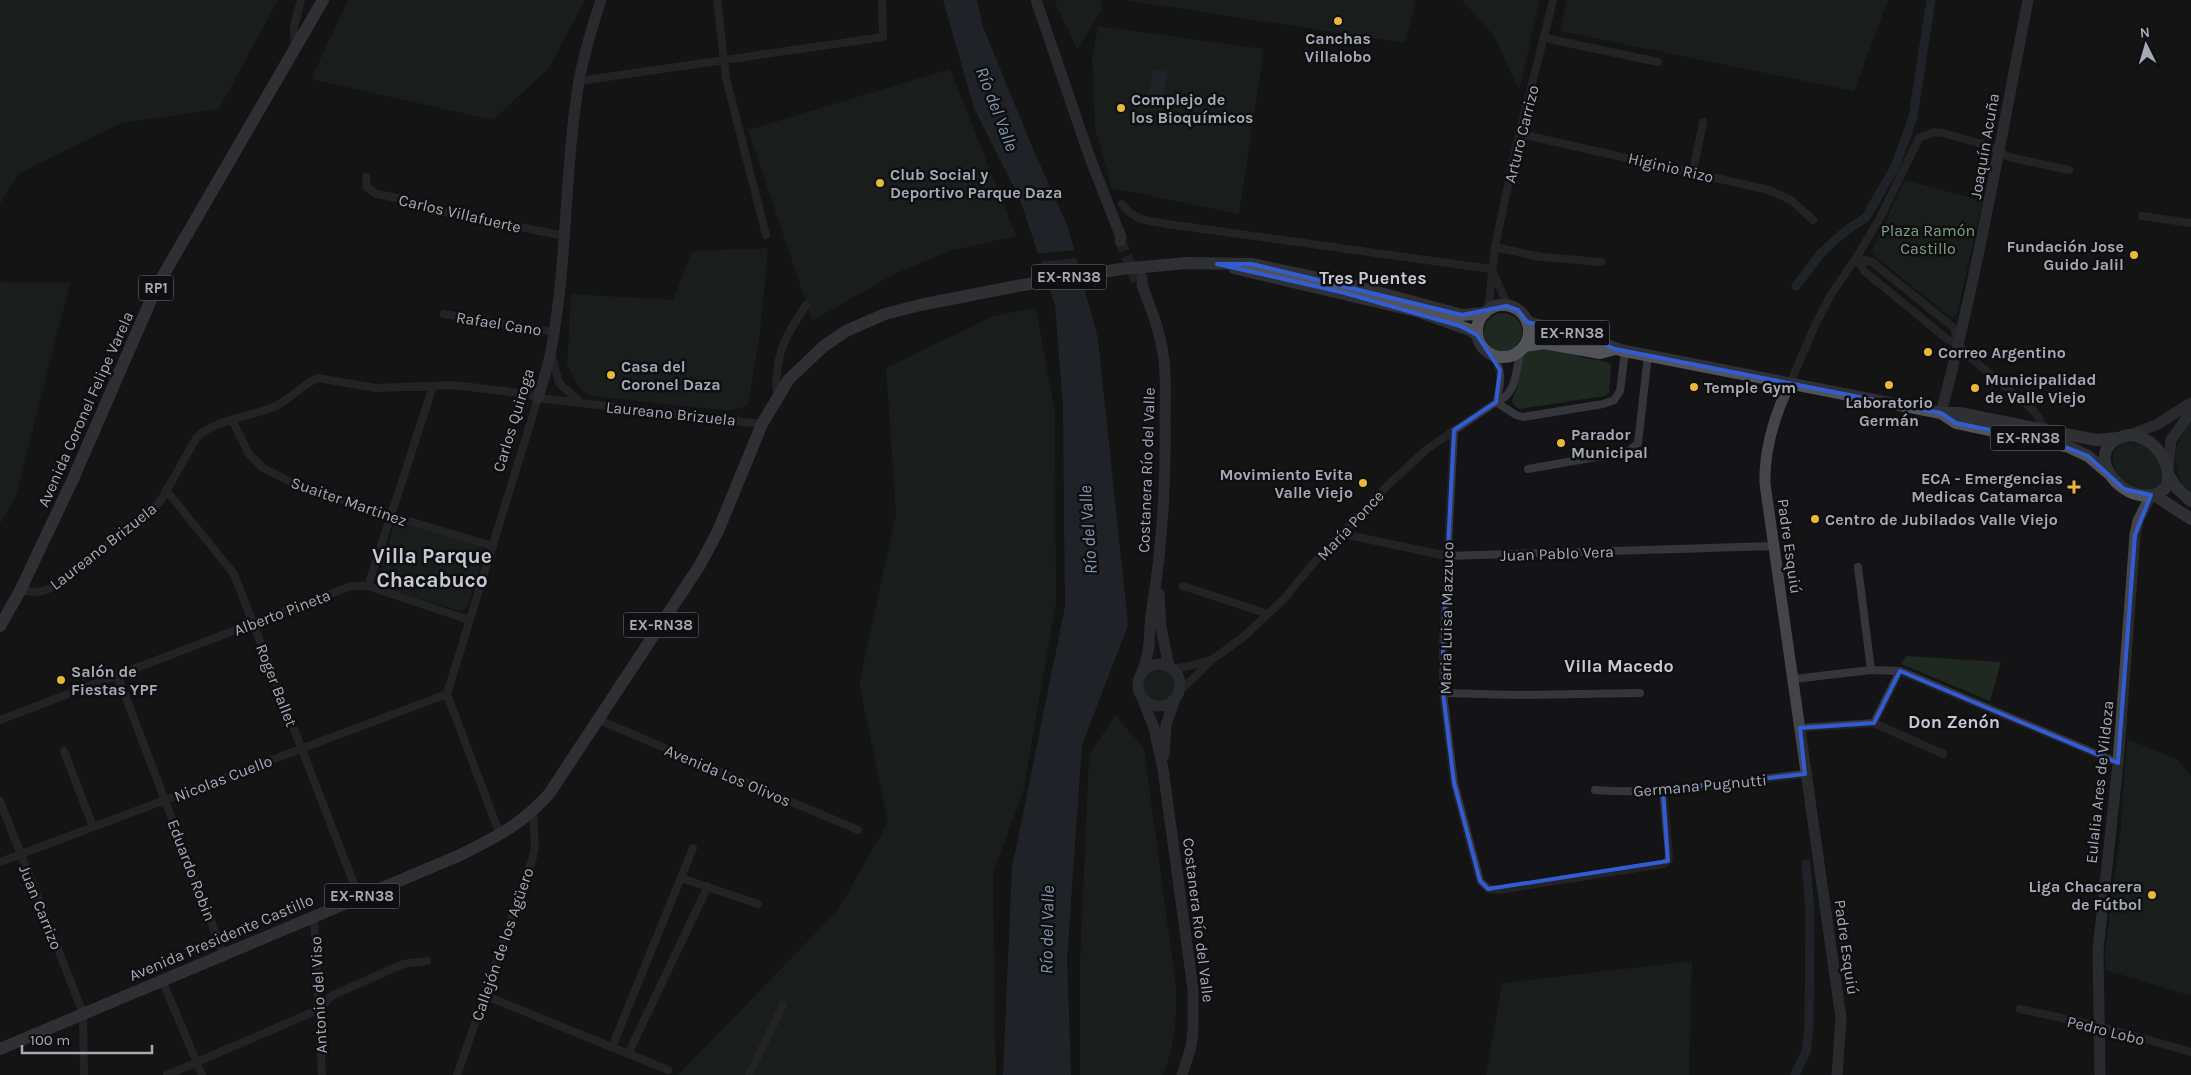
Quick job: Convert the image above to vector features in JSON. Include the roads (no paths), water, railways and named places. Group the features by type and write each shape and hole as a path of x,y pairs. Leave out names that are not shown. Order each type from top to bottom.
{"main road":[{"name":"Avenida Coronel Felipe Varela","path":"0,626 20,591 73,480 157,286 295,52 323,0"},
{"name":"Avenida Presidente Castillo","path":"0,1049 223,953 458,856 512,828 533,812 549,794 599,720 709,550 732,500 762,424 789,379 824,346 867,321 920,305 1017,286 1121,268 1169,263 1252,264 1347,284 1462,315 1486,312"},
{"name":"Avenida Presidente Castillo","path":"1217,264 1420,312 1470,330 1477,335"},
{"name":"EX-RN38","path":"1486,312 1499,306 1508,306 1518,310 1527,322 1528,337 1522,348"},
{"path":"1477,335 1479,320 1486,312"},
{"name":"EX-RN38","path":"1527,322 1579,334 1620,350 1941,413 1959,413 2096,440 2124,437"},
{"name":"EX-RN38","path":"1477,335 1480,345 1494,355 1507,357 1522,348 1544,343 1600,352 1620,350"},
{"name":"EX-RN38","path":"1941,413 1956,423 2069,447 2088,456 2108,474"},
{"path":"2191,501 2176,487 2162,455 2155,446 2140,437 2124,437 2109,445 2106,451 2105,464 2108,474 2124,489 2139,494 2152,495 2191,519"},
{"path":"2152,495 2165,488 2168,472"}],"street":[{"path":"295,52 294,27 301,0"},
{"name":"Carlos Quiroga","path":"447,694 551,351 565,236 570,156 579,81 585,49 601,0"},
{"path":"717,0 723,60 766,235"},
{"path":"579,81 883,37 882,0"},
{"path":"1036,0 1090,158 1122,239"},
{"name":"Arturo Carrizo","path":"1486,312 1490,298 1495,247 1553,0"},
{"name":"Joaquín Acuña","path":"1941,413 1959,345 1988,210 2028,0"},
{"path":"1545,38 1658,62"},
{"path":"1693,172 1703,122"},
{"name":"Padre Esquiú","path":"1837,1075 1841,1018 1805,774 1794,679 1773,546 1765,484 1766,457 1782,399 1825,307 1880,218 1919,138 1934,132 1943,133 1989,146 1998,151"},
{"name":"Higinio Rizo","path":"1520,134 1769,190 1791,200 1813,220"},
{"path":"1998,151 2009,157 2069,170"},
{"name":"Carlos Villafuerte","path":"366,177 367,187 376,194 403,199 439,211 565,236"},
{"path":"1122,204 1128,213 1138,219 1492,268 1508,306"},
{"path":"2142,216 2191,223"},
{"path":"1495,247 1541,256 1601,262"},
{"path":"1856,258 1872,262 1953,327 1959,345"},
{"path":"1856,258 1864,271 1947,339 1959,345 2034,411 2046,431"},
{"name":"Costanera Río del Valle","path":"1140,281 1160,338 1165,377 1165,479 1158,570 1152,610 1150,647 1142,672"},
{"path":"777,397 775,375 778,356 790,330 806,305"},
{"name":"Rafael Cano","path":"444,314 554,332"},
{"name":"María Ponce","path":"1177,695 1213,659 1242,638 1268,614 1426,449 1496,402 1506,398 1512,390 1522,348"},
{"path":"1494,355 1500,370 1501,382 1496,402 1516,415 1523,417 1603,404 1614,400 1620,391 1620,350"},
{"path":"551,351 560,383 581,403"},
{"path":"1528,469 1619,453 1630,450 1638,443 1648,355"},
{"name":"Laureano Brizuela","path":"20,591 39,592 54,587 154,508 197,437 213,426 275,406 309,381 318,378 376,388 454,386 527,394 538,398 762,424"},
{"path":"432,386 392,516 368,586 469,620"},
{"path":"2124,437 2158,424 2191,403"},
{"path":"2168,472 2171,440 2191,412"},
{"name":"Suaiter Martinez","path":"232,420 249,454 263,468 293,483 392,516 493,546"},
{"name":"Maria Luisa Mazzuco","path":"1454,430 1447,556 1443,692 1454,783 1480,880 1488,889 1499,890 1662,864 1668,861 1669,855 1663,790"},
{"name":"Roger Ballet","path":"166,490 234,574 359,897"},
{"name":"Eulalia Ares de Vildoza","path":"2100,1075 2098,950 2118,763 2135,535 2138,521 2152,495"},
{"name":"Juan Pablo Vera","path":"1343,534 1447,556 1773,546"},
{"path":"1858,567 1871,670"},
{"name":"Costanera Río del Valle","path":"1158,570 1161,627 1170,668"},
{"name":"Alberto Pineta","path":"0,720 351,586 368,586"},
{"path":"1183,586 1268,614"},
{"name":"María Ponce","path":"1170,668 1190,666 1213,659"},
{"path":"1155,664 1170,668 1178,678 1177,695 1170,703 1158,706 1143,700 1138,692 1137,685 1142,672 1155,664"},
{"path":"1794,679 1871,670 1900,671 2118,763"},
{"path":"1874,723 1900,671"},
{"name":"Eduardo Robin","path":"117,674 223,953"},
{"path":"1443,692 1517,695 1640,693"},
{"path":"447,694 500,835"},
{"name":"Nicolas Cuello","path":"0,862 447,694"},
{"name":"Costanera Río del Valle","path":"1163,769 1166,725 1177,695"},
{"name":"Costanera Río del Valle","path":"1143,700 1154,728 1163,769 1194,989 1191,1047 1182,1075"},
{"name":"Avenida Los Olivos","path":"599,720 858,830"},
{"path":"1800,728 1874,723 1942,754"},
{"path":"64,751 92,827"},
{"name":"Germana Pugnutti","path":"1595,790 1618,792 1663,790 1805,774"},
{"name":"Juan Carrizo","path":"0,801 83,1013"},
{"name":"Callejón de los Agüero","path":"457,1075 532,860 535,848 533,812"},
{"path":"612,1047 693,848"},
{"path":"681,878 758,904"},
{"path":"628,1054 708,886"},
{"name":"Antonio del Viso","path":"314,915 322,1075"},
{"path":"167,1075 320,1009 331,996 403,964 426,961"},
{"path":"162,980 202,1075"},
{"path":"484,995 668,1070"},
{"path":"749,1075 783,1005"},
{"name":"Pedro Lobo","path":"2020,1009 2099,1026 2191,1052"},
{"path":"83,1013 84,1075"}],"water":[{"name":"Río del Valle","path":"943,0 977,0 983,27 1033,149 1068,227 1098,339 1128,625 1082,745 1067,959 1071,1075 1003,1075 1012,868 1065,607 1063,406 1055,305 1020,199 974,108"},
{"path":"1153,69 1168,72 1162,103 1147,101"}],"waterway":[{"path":"1796,286 1822,252 1842,234 1866,217 1896,165 1913,117 1931,0"},
{"path":"1795,1075 1806,1052 1809,1027 1810,911 1806,864"}],"tunnel":[{"path":"1120,241 1137,281"}],"place":[{"name":"Canchas Villalobo","path":"1338,21"},
{"name":"Complejo de los Bioquímicos","path":"1121,108"},
{"name":"Club Social y Deportivo Parque Daza","path":"880,183"},
{"name":"Fundación Jose Guido Jalil","path":"2134,255"},
{"name":"Correo Argentino","path":"1928,352"},
{"name":"Casa del Coronel Daza","path":"611,375"},
{"name":"Laboratorio Germán","path":"1889,385"},
{"name":"Temple Gym","path":"1694,387"},
{"name":"Municipalidad de Valle Viejo","path":"1975,388"},
{"name":"Parador Municipal","path":"1561,443"},
{"name":"Movimiento Evita Valle Viejo","path":"1363,483"},
{"name":"ECA - Emergencias Medicas Catamarca","path":"2074,487"},
{"name":"Centro de Jubilados Valle Viejo","path":"1815,519"},
{"name":"Salón de Fiestas YPF","path":"61,680"},
{"name":"Liga Chacarera de Fútbol","path":"2152,895"}],"district":[{"name":"Tres Puentes","path":"1373,278"},
{"name":"Villa Parque Chacabuco","path":"432,568"},
{"name":"Villa Macedo","path":"1619,666"},
{"name":"Don Zenón","path":"1954,722"}],"park label":[{"name":"Plaza Ramón Castillo","path":"1928,239"}]}
